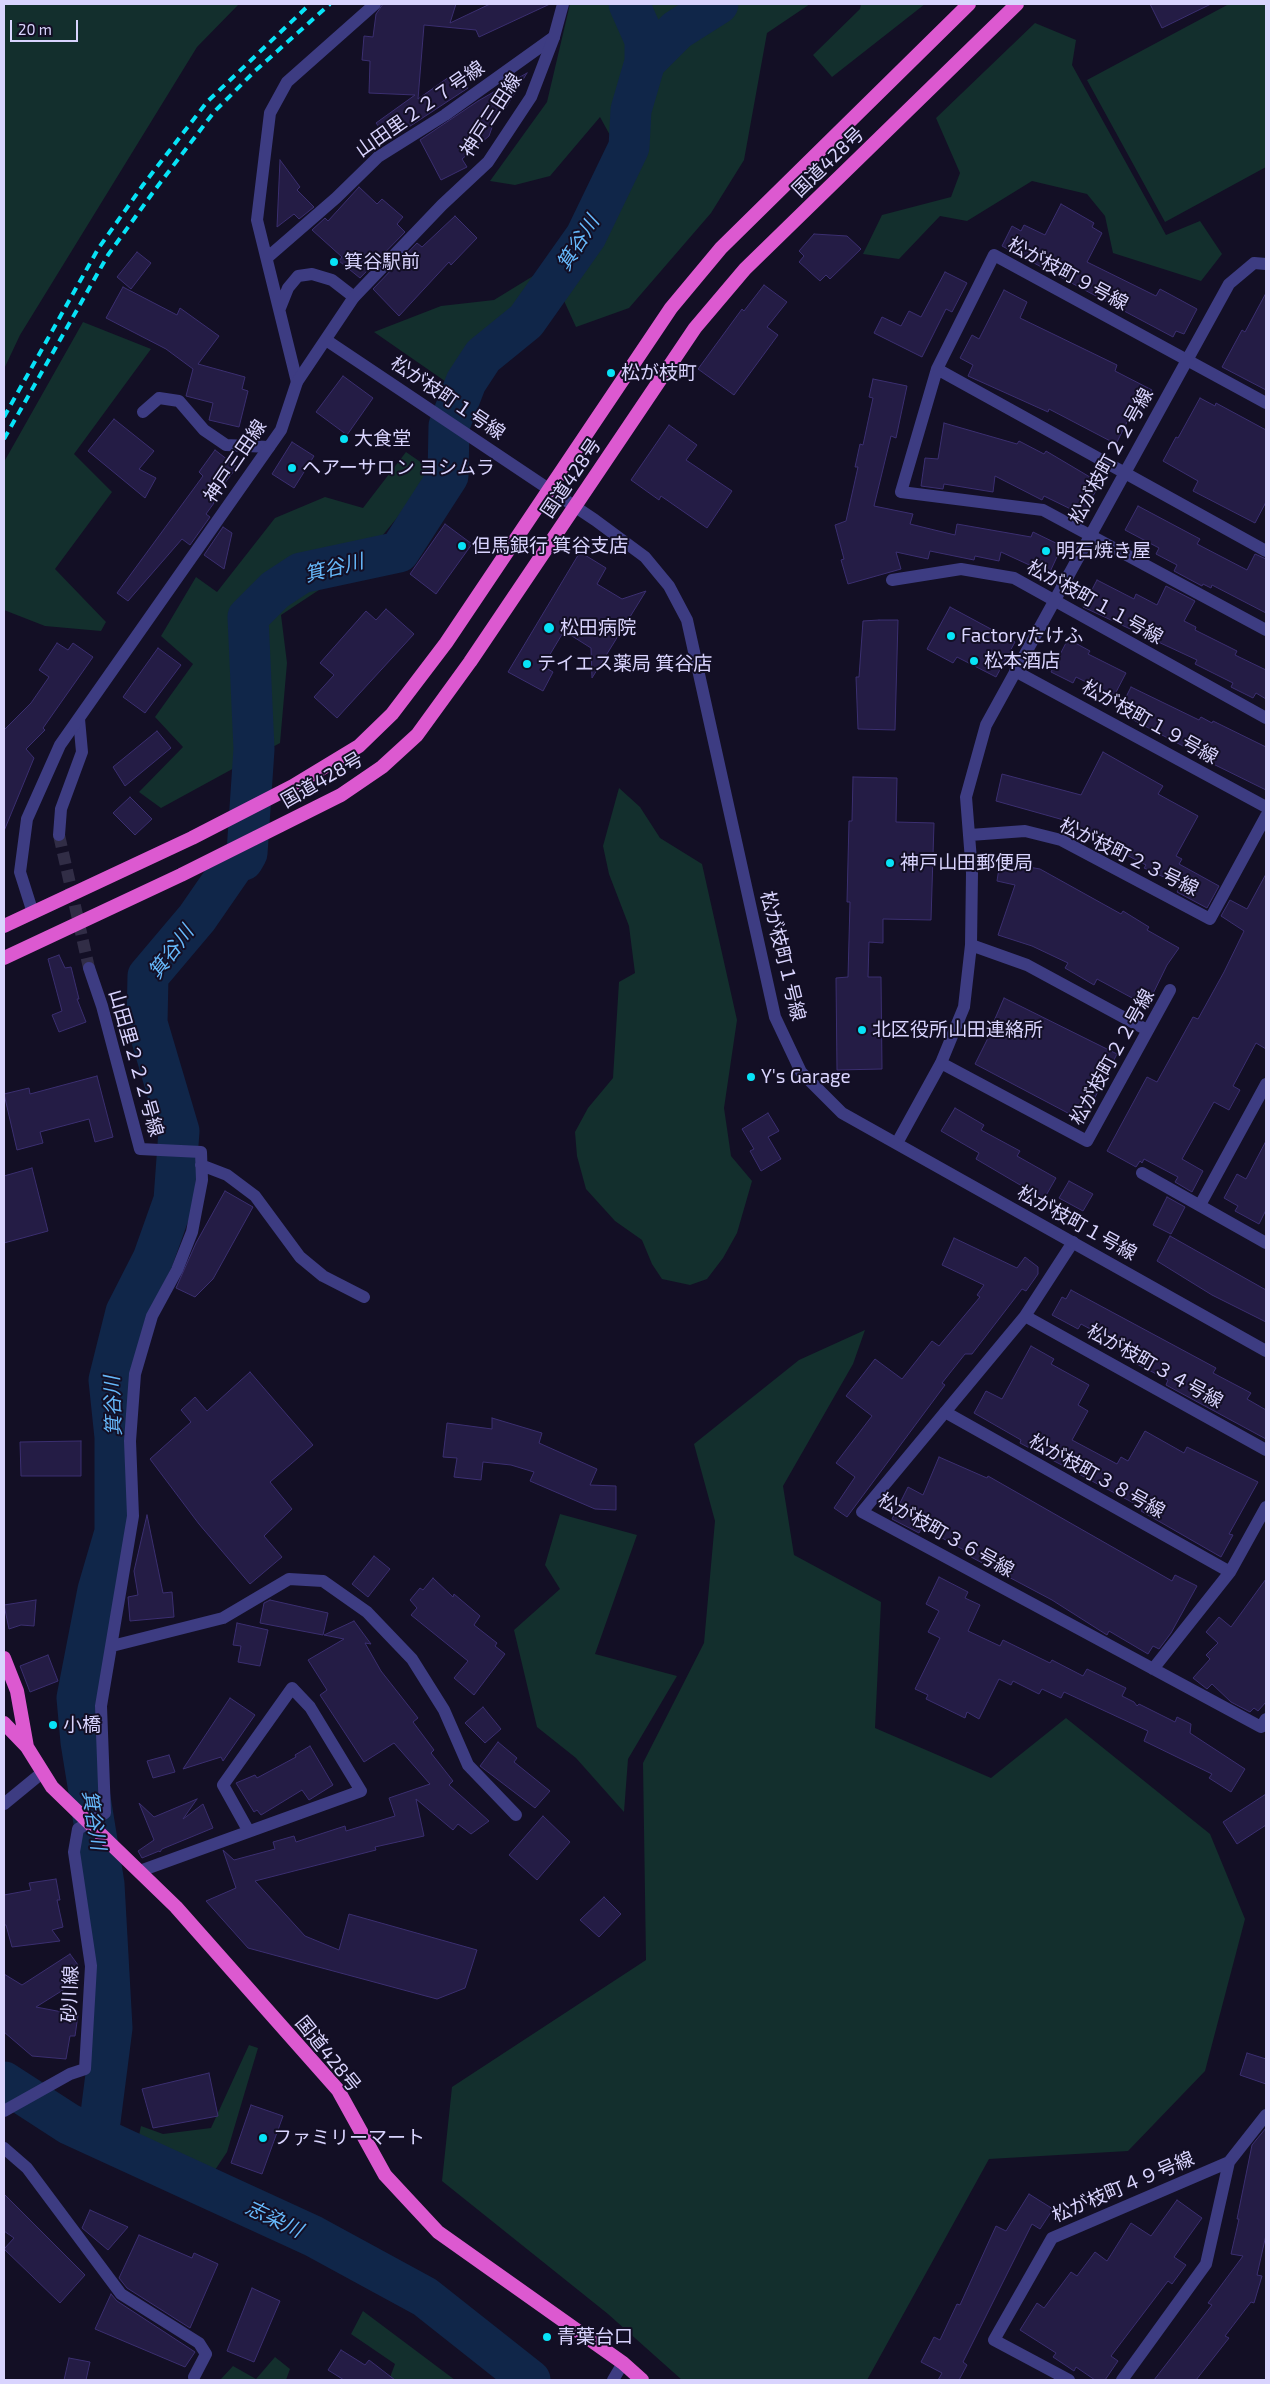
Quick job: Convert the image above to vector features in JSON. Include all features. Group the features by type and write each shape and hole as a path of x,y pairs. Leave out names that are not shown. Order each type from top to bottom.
{"highway":[{"name":"国道428号","path":"4,926 192,838 293,786 358,746 392,714 446,642 671,308 721,248 969,4"},
{"name":"国道428号","path":"4,958 181,875 341,796 382,767 417,735 470,662 695,328 745,269 1017,4"},
{"name":"国道428号","path":"4,1658 17,1691 27,1747"},
{"name":"国道428号","path":"4,1723 27,1747 52,1787 79,1812 84,1826 113,1845 176,1907 338,2090 386,2175 438,2232 623,2363 642,2380"}],"street":[{"path":"297,382 268,257 257,220 270,113 287,82 375,4"},
{"name":"神戸三田線","path":"33,913 20,872 27,820 60,745 281,430 297,382 354,297 442,205 488,162 531,97 554,38 563,4"},
{"name":"山田里２２７号線","path":"268,257 336,198 378,157 444,115 554,38"},
{"name":"松が枝町９号線","path":"937,368 994,255 1187,358"},
{"name":"松が枝町２２号線","path":"897,1142 941,1063 964,1008 971,945 970,835 966,797 986,725 1123,472 1229,284 1254,263 1266,264"},
{"path":"280,308 288,288 298,276 312,274 332,280 354,297"},
{"name":"松が枝町１号線","path":"326,340 506,458 575,506 645,557 669,586 687,620 775,1017 801,1072 842,1112 1266,1351"},
{"path":"1187,358 1266,403"},
{"path":"1266,551 937,368 901,492 1043,510 1266,630"},
{"path":"143,412 159,398 179,400 204,430 226,445 269,447"},
{"name":"松が枝町１１号線","path":"892,580 961,569 1014,578 1266,718"},
{"name":"松が枝町１９号線","path":"1016,671 1266,807"},
{"path":"59,835 61,809 82,752 78,719"},
{"name":"松が枝町２３号線","path":"970,835 1025,831 1061,840 1210,919 1266,816"},
{"path":"971,945 1027,965 1148,1030"},
{"name":"山田里２２２号線","path":"89,968 102,1006 133,1129 140,1149 148,1151 190,1150 201,1152 201,1165"},
{"name":"松が枝町２２号線","path":"941,1063 1087,1141 1170,990"},
{"path":"1200,1205 1266,1084"},
{"path":"84,1826 105,1813 101,1706 133,1516 130,1441 135,1374 152,1316 176,1270 192,1232 202,1180 201,1165 227,1175 255,1196 300,1257 323,1276 364,1297"},
{"path":"1142,1173 1266,1243"},
{"name":"松が枝町３６号線","path":"1074,1242 1026,1316 862,1512 1152,1669 1263,1723"},
{"name":"松が枝町３４号線","path":"1026,1316 1266,1450"},
{"name":"松が枝町３８号線","path":"945,1412 1230,1572"},
{"path":"1152,1669 1230,1572 1266,1507"},
{"path":"112,1646 223,1618 289,1579 323,1581 367,1612 412,1659 444,1710 468,1765 516,1815"},
{"path":"140,1871 361,1790 310,1707 292,1688 224,1784 248,1830"},
{"path":"4,1804 43,1772"},
{"name":"砂川線","path":"4,2110 70,2074 85,2069 91,1966 74,1852 84,1826"},
{"name":"松が枝町４９号線","path":"1122,2380 1206,2264 1229,2162 1266,2115"},
{"path":"4,2148 27,2168 121,2294 199,2343 206,2354 194,2377"},
{"name":"松が枝町４９号線","path":"1069,2380 994,2340 1052,2238 1229,2162"},
{"path":"613,2380 623,2363"}],"green space":[{"path":"4,4 239,4 197,47 20,335 4,369"},
{"path":"570,4 810,4 767,33 744,160 711,213 629,308 576,327 560,292 526,307 465,358 452,386 374,332 441,306 494,300 551,265 603,238 633,177 600,117 550,176 515,185 490,181 547,102"},
{"path":"861,4 925,4 832,77 813,55 860,9"},
{"path":"1229,4 1266,4 1266,167 1165,222 1087,80"},
{"path":"1035,23 1076,40 1072,65 1166,235 1200,221 1222,254 1201,281 1113,253 1105,216 1087,194 1032,181 967,221 940,216 899,259 863,254 882,215 951,197 960,173 936,118"},
{"path":"83,322 151,349 74,454 112,492 55,569 106,622 101,631 45,626 4,610 4,462"},
{"path":"406,452 435,472 382,536 384,569 328,584 281,615 287,663 280,743 161,808 139,792 183,747 155,717 193,664 161,636 196,577 217,592 275,518 325,497 363,508"},
{"path":"619,788 640,807 660,838 702,864 737,1020 724,1108 731,1156 752,1181 737,1233 723,1258 707,1279 690,1285 662,1279 652,1264 642,1240 615,1221 586,1189 577,1156 575,1132 588,1108 613,1078 619,982 635,973 629,926 609,874 603,846"},
{"path":"865,1330 853,1364 783,1486 794,1555 881,1602 875,1728 991,1778 1066,1718 1210,1834 1245,1919 1205,2071 1128,2151 989,2159 867,2380 682,2380 608,2314 442,2181 452,2087 646,1960 643,1763 704,1643 715,1521 694,1444 799,1360"},
{"path":"560,1514 637,1535 595,1654 677,1676 628,1759 624,1812 576,1758 537,1727 514,1630 560,1589 545,1565"},
{"path":"249,2045 258,2048 227,2152 215,2170 137,2145 141,2126 163,2134 211,2128"},
{"path":"363,2311 455,2380 389,2380 395,2364 351,2334"},
{"path":"275,2357 290,2369 286,2380 221,2379 233,2366 256,2379"}],"building":[{"path":"383,4 456,4 450,23 490,4 550,4 479,37 476,30 424,25 418,99 456,72 468,88 389,140 376,123 415,95 369,93 370,61 362,60 364,36 373,37 376,14"},
{"path":"1150,4 1211,4 1162,28"},
{"path":"527,73 505,109 497,113 489,136 462,159 467,167 441,180 420,140 478,101"},
{"path":"280,160 300,187 297,190 314,207 299,219 294,214 277,227"},
{"path":"359,187 377,204 382,199 403,217 397,224 405,232 360,278 339,261 342,257 312,230 325,218 328,221"},
{"path":"1061,204 1094,223 1092,227 1102,233 1087,262 1156,296 1160,289 1197,309 1184,334 1176,331 1173,337 1002,246 1012,226 1021,231 1024,225 1045,235"},
{"path":"455,216 477,238 451,265 449,262 399,316 373,289 417,243 422,247"},
{"path":"814,234 847,236 861,249 830,279 826,275 820,281 799,262 804,256 799,251"},
{"path":"137,252 151,263 131,289 117,277"},
{"path":"945,272 967,283 952,312 946,309 922,357 874,333 882,317 901,326 909,311 921,317"},
{"path":"764,285 787,302 767,327 778,335 734,395 698,369 742,309 744,311"},
{"path":"123,287 177,315 180,308 219,336 198,364 245,377 242,389 248,391 239,427 209,420 213,403 186,396 193,369 166,349 106,318"},
{"path":"1004,290 1027,302 1020,318 1117,365 1115,371 1152,390 1139,416 1132,412 1116,444 1049,409 1048,412 968,376 973,365 960,358 972,335 979,339"},
{"path":"1266,293 1266,390 1222,367 1242,330 1245,332"},
{"path":"343,376 373,398 347,435 316,412"},
{"path":"873,379 907,386 896,438 891,436 874,506 913,514 910,524 955,535 957,524 1031,537 1033,532 1062,546 1049,574 1001,552 999,561 975,556 974,560 930,551 928,559 896,552 901,569 848,584 841,560 844,559 835,525 846,521 858,467 855,467 860,444 863,445 873,398 869,397"},
{"path":"1200,398 1215,406 1216,403 1266,430 1266,502 1255,523 1193,491 1198,481 1163,461"},
{"path":"114,419 154,451 139,469 156,478 145,498 88,451"},
{"path":"944,423 1017,444 1019,441 1044,454 1046,451 1100,483 1083,515 1044,496 1042,500 995,476 993,492 944,484 943,489 921,486 925,458 938,459"},
{"path":"669,425 697,445 686,460 732,491 707,528 661,496 659,500 631,480"},
{"path":"292,442 314,456 294,488 272,474"},
{"path":"215,450 237,467 211,501 214,503 206,514 210,517 190,545 182,539 128,601 117,593 203,476 199,472"},
{"path":"1138,506 1200,539 1197,544 1247,570 1255,554 1266,559 1266,613 1212,585 1211,588 1203,584 1202,586 1174,571 1177,565 1156,554 1159,548 1125,530"},
{"path":"445,524 472,544 436,594 410,574"},
{"path":"223,527 232,533 224,569 204,555"},
{"path":"580,552 606,568 597,584 622,599 646,591 592,678 591,648 564,631 543,666 553,672 543,691 508,672"},
{"path":"1097,580 1134,599 1136,594 1157,605 1166,586 1195,601 1184,621 1196,627 1195,630 1237,651 1235,655 1266,670 1266,699 1256,693 1253,698 1231,687 1233,683 1195,664 1197,660 1083,607"},
{"path":"950,607 1015,642 996,677 957,657 953,663 927,649"},
{"path":"386,609 414,634 337,718 314,697 334,675 320,663 366,611 376,620"},
{"path":"898,620 895,730 858,729 856,677 859,677 863,621"},
{"path":"1068,639 1090,651 1088,654 1126,673 1114,696 1076,677 1073,683 1051,672"},
{"path":"57,643 68,650 73,643 93,657 43,728 45,730 26,749 34,758 4,831 4,730 31,703 49,677 39,670"},
{"path":"158,648 181,665 145,713 123,697"},
{"path":"1131,687 1199,720 1201,717 1212,723 1213,721 1266,747 1266,790 1203,759 1204,757 1122,714 1127,705 1123,703"},
{"path":"157,731 171,748 125,786 113,767"},
{"path":"1103,752 1163,786 1158,794 1198,816 1176,856 1182,859 1179,864 1219,886 1207,908 1177,892 1181,885 1144,868 1146,865 1076,829 1078,824 996,801 1002,774 1081,795"},
{"path":"853,777 897,778 896,822 934,823 931,920 883,919 883,943 869,942 868,977 881,977 882,1069 837,1070 836,978 848,977 850,902 847,902 849,821 852,821"},
{"path":"130,797 152,819 135,835 113,813"},
{"path":"1000,862 1040,869 1121,914 1123,911 1149,927 1147,930 1179,948 1167,965 1147,1006 1097,979 1094,985 1065,968 1068,963 1032,946 998,935 1015,885 997,881"},
{"path":"1266,874 1266,1049 1256,1043 1233,1086 1240,1090 1229,1110 1214,1102 1182,1159 1203,1171 1192,1192 1175,1182 1178,1177 1144,1159 1136,1167 1107,1151 1147,1077 1157,1082 1193,1017 1198,1019 1224,972 1244,931 1221,916 1230,900 1247,909"},
{"path":"59,955 65,968 71,967 79,999 77,999 86,1022 59,1032 52,1015 62,1011 48,959"},
{"path":"1004,998 1117,1054 1083,1121 975,1064 996,1022 994,1021"},
{"path":"97,1076 113,1137 95,1142 89,1119 40,1132 43,1143 17,1150 4,1094 29,1088 30,1094"},
{"path":"955,1108 984,1125 981,1130 1020,1151 1017,1156 1056,1178 1044,1199 976,1159 979,1153 941,1131"},
{"path":"768,1113 779,1131 768,1137 781,1159 761,1171 750,1151 754,1149 742,1129"},
{"path":"1266,1141 1266,1210 1259,1224 1235,1211 1238,1206 1224,1198 1237,1174 1246,1179"},
{"path":"32,1168 48,1231 4,1243 4,1176"},
{"path":"1069,1181 1093,1194 1083,1211 1059,1198"},
{"path":"225,1191 253,1207 213,1279 195,1297 176,1288 196,1243"},
{"path":"1167,1197 1185,1207 1171,1234 1153,1225"},
{"path":"1170,1236 1266,1290 1266,1322 1212,1295 1157,1261"},
{"path":"954,1238 1017,1268 1025,1257 1038,1267 1038,1274 1026,1291 1022,1289 972,1354 965,1354 942,1383 945,1385 847,1517 834,1508 855,1477 836,1463 872,1416 846,1396 875,1359 902,1379 932,1341 939,1346 980,1297 977,1295 984,1285 942,1265"},
{"path":"1071,1290 1216,1368 1213,1373 1251,1393 1247,1399 1266,1410 1266,1439 1166,1385 1168,1380 1129,1360 1133,1352 1081,1324 1078,1329 1052,1315 1062,1297 1066,1299"},
{"path":"1031,1346 1054,1359 1051,1364 1089,1385 1078,1405 1088,1411 1072,1440 1117,1464 1121,1457 1128,1461 1145,1431 1184,1453 1187,1447 1258,1482 1229,1534 1233,1535 1221,1557 1141,1511 1143,1508 1020,1443 1021,1440 974,1413 986,1391 1002,1399"},
{"path":"250,1372 313,1445 270,1482 292,1509 264,1536 282,1557 250,1584 199,1524 150,1459 191,1422 181,1410 195,1397 207,1411"},
{"path":"492,1418 542,1433 539,1443 597,1469 590,1485 616,1486 616,1510 595,1509 530,1481 534,1472 511,1465 483,1462 481,1480 454,1477 457,1458 443,1457 447,1423 492,1429"},
{"path":"81,1441 81,1476 21,1476 20,1442"},
{"path":"939,1457 987,1478 988,1476 1172,1581 1175,1575 1197,1586 1171,1633 1159,1649 1153,1646 1148,1654 1109,1631 1107,1635 1052,1600 971,1557 973,1555 922,1527 919,1533 892,1519 908,1487 923,1495"},
{"path":"147,1515 163,1593 172,1592 174,1617 130,1621 128,1597 138,1595 134,1571"},
{"path":"374,1556 390,1569 368,1597 352,1584"},
{"path":"939,1577 968,1592 965,1598 980,1605 968,1631 1000,1646 1003,1640 1050,1663 1052,1660 1083,1676 1087,1669 1126,1688 1122,1696 1134,1702 1137,1706 1139,1704 1175,1722 1177,1717 1191,1724 1190,1733 1245,1769 1231,1792 1209,1778 1212,1774 1144,1741 1148,1731 1064,1692 1061,1698 1042,1689 1039,1694 1013,1681 1011,1685 999,1679 979,1719 967,1712 965,1718 926,1699 928,1695 915,1689 940,1638 928,1632 939,1611 926,1604"},
{"path":"433,1578 453,1597 454,1594 480,1616 474,1625 497,1643 495,1646 505,1654 474,1695 454,1678 468,1661 411,1615 417,1608 410,1600 420,1588 423,1590"},
{"path":"1266,1579 1266,1702 1258,1711 1254,1708 1250,1712 1231,1702 1212,1684 1207,1689 1193,1678 1210,1659 1206,1655 1218,1643 1206,1632 1219,1617 1231,1627"},
{"path":"36,1600 34,1626 21,1625 9,1629 4,1605"},
{"path":"270,1600 328,1613 323,1635 260,1623 264,1603"},
{"path":"354,1621 371,1644 365,1643 381,1671 418,1718 413,1722 434,1750 431,1753 453,1781 449,1785 489,1821 471,1834 458,1824 453,1830 416,1799 424,1836 375,1847 376,1850 255,1881 305,1936 339,1950 349,1914 477,1950 465,1988 437,1999 248,1948 206,1901 236,1888 223,1850 234,1860 275,1849 273,1842 294,1836 296,1842 345,1826 346,1831 395,1816 389,1798 430,1784 394,1743 364,1762 320,1695 327,1690 308,1660 344,1639 324,1635"},
{"path":"237,1623 268,1630 260,1666 238,1662 241,1646 233,1645"},
{"path":"48,1655 58,1681 30,1692 20,1666"},
{"path":"230,1698 255,1715 223,1761 221,1757 183,1769"},
{"path":"483,1707 501,1729 485,1743 465,1723"},
{"path":"498,1742 517,1758 514,1762 550,1791 535,1808 480,1766"},
{"path":"310,1746 333,1785 309,1800 302,1790 261,1815 257,1810 254,1812 236,1783 255,1775 257,1778 296,1757 295,1755"},
{"path":"169,1755 175,1772 153,1778 147,1761"},
{"path":"1266,1794 1266,1825 1237,1844 1223,1822"},
{"path":"197,1799 183,1819 203,1804 213,1828 142,1858 138,1851 154,1840 139,1803 154,1817"},
{"path":"543,1816 570,1842 537,1880 509,1855"},
{"path":"56,1879 60,1900 57,1900 63,1927 52,1930 60,1941 12,1947 6,1925 4,1925 4,1895 31,1890 29,1883"},
{"path":"604,1897 621,1914 599,1937 580,1920"},
{"path":"70,1954 78,1965 79,1980 36,2007 78,2015 75,2036 70,2036 66,2059 32,2056 4,2032 4,1974 22,1985"},
{"path":"1247,2053 1266,2059 1266,2084 1240,2075"},
{"path":"209,2073 218,2116 153,2128 142,2089"},
{"path":"251,2105 283,2116 262,2174 231,2163"},
{"path":"1266,2128 1266,2235 1257,2275 1262,2276 1254,2303 1251,2302 1225,2336 1229,2338 1196,2380 1154,2380 1212,2305 1208,2303 1243,2256 1231,2254 1239,2219 1237,2219 1252,2145"},
{"path":"4,2194 85,2275 60,2303 4,2249 14,2238 4,2231"},
{"path":"1029,2194 1053,2209 1040,2229 1032,2224 963,2362 967,2365 959,2380 938,2380 942,2373 921,2362 934,2337 940,2340 957,2304 960,2305 996,2226 1006,2231"},
{"path":"1177,2200 1202,2218 1174,2257 1186,2265 1172,2284 1168,2281 1111,2356 1118,2361 1105,2380 1095,2380 1076,2367 1074,2371 1053,2357 1056,2353 1020,2330 1037,2303 1044,2308 1071,2272 1077,2276 1095,2252 1107,2261 1131,2223 1151,2236"},
{"path":"90,2210 128,2227 108,2250 82,2228"},
{"path":"139,2235 192,2258 194,2253 218,2264 190,2328 127,2288 119,2278"},
{"path":"252,2288 280,2301 254,2362 227,2351"},
{"path":"111,2294 117,2301 195,2352 185,2367 95,2329"},
{"path":"341,2350 365,2365 369,2360 395,2380 344,2380 328,2370"},
{"path":"69,2358 90,2362 86,2380 64,2380"}],"waterway":[{"name":"箕谷川","path":"98,2137 112,2028 104,1884 81,1742 77,1698 98,1590 115,1532 115,1437 109,1380 126,1312 153,1259 174,1200 179,1131 147,1023 148,976 197,918 235,863 243,860 247,853 254,749 248,617 275,590 301,573 399,552 448,476 449,426 466,382 483,356 526,321 586,236 629,147 631,110 645,62 645,40 629,4"},
{"path":"645,62 677,30 718,4"},
{"name":"志染川","path":"4,2082 69,2124 313,2236 425,2297 530,2380"}],"tunnel":[{"path":"59,835 89,968"}],"railway":[{"path":"4,417 98,249 143,185 207,102 310,4"},
{"path":"4,439 108,255 154,191 214,112 255,71 330,4"}],"place":[{"name":"箕谷駅前","path":"334,262"},
{"name":"松が枝町","path":"611,373"},
{"name":"大食堂","path":"344,439"},
{"name":"ヘアーサロン ヨシムラ","path":"292,468"},
{"name":"但馬銀行 箕谷支店","path":"462,546"},
{"name":"明石焼き屋","path":"1046,551"},
{"name":"松田病院","path":"549,628"},
{"name":"Factoryたけふ","path":"951,636"},
{"name":"松本酒店","path":"974,661"},
{"name":"テイエス薬局 箕谷店","path":"527,664"},
{"name":"神戸山田郵便局","path":"890,863"},
{"name":"北区役所山田連絡所","path":"862,1030"},
{"name":"Y's Garage","path":"751,1077"},
{"name":"小橋","path":"53,1725"},
{"name":"ファミリーマート","path":"263,2138"},
{"name":"青葉台口","path":"547,2337"}]}
